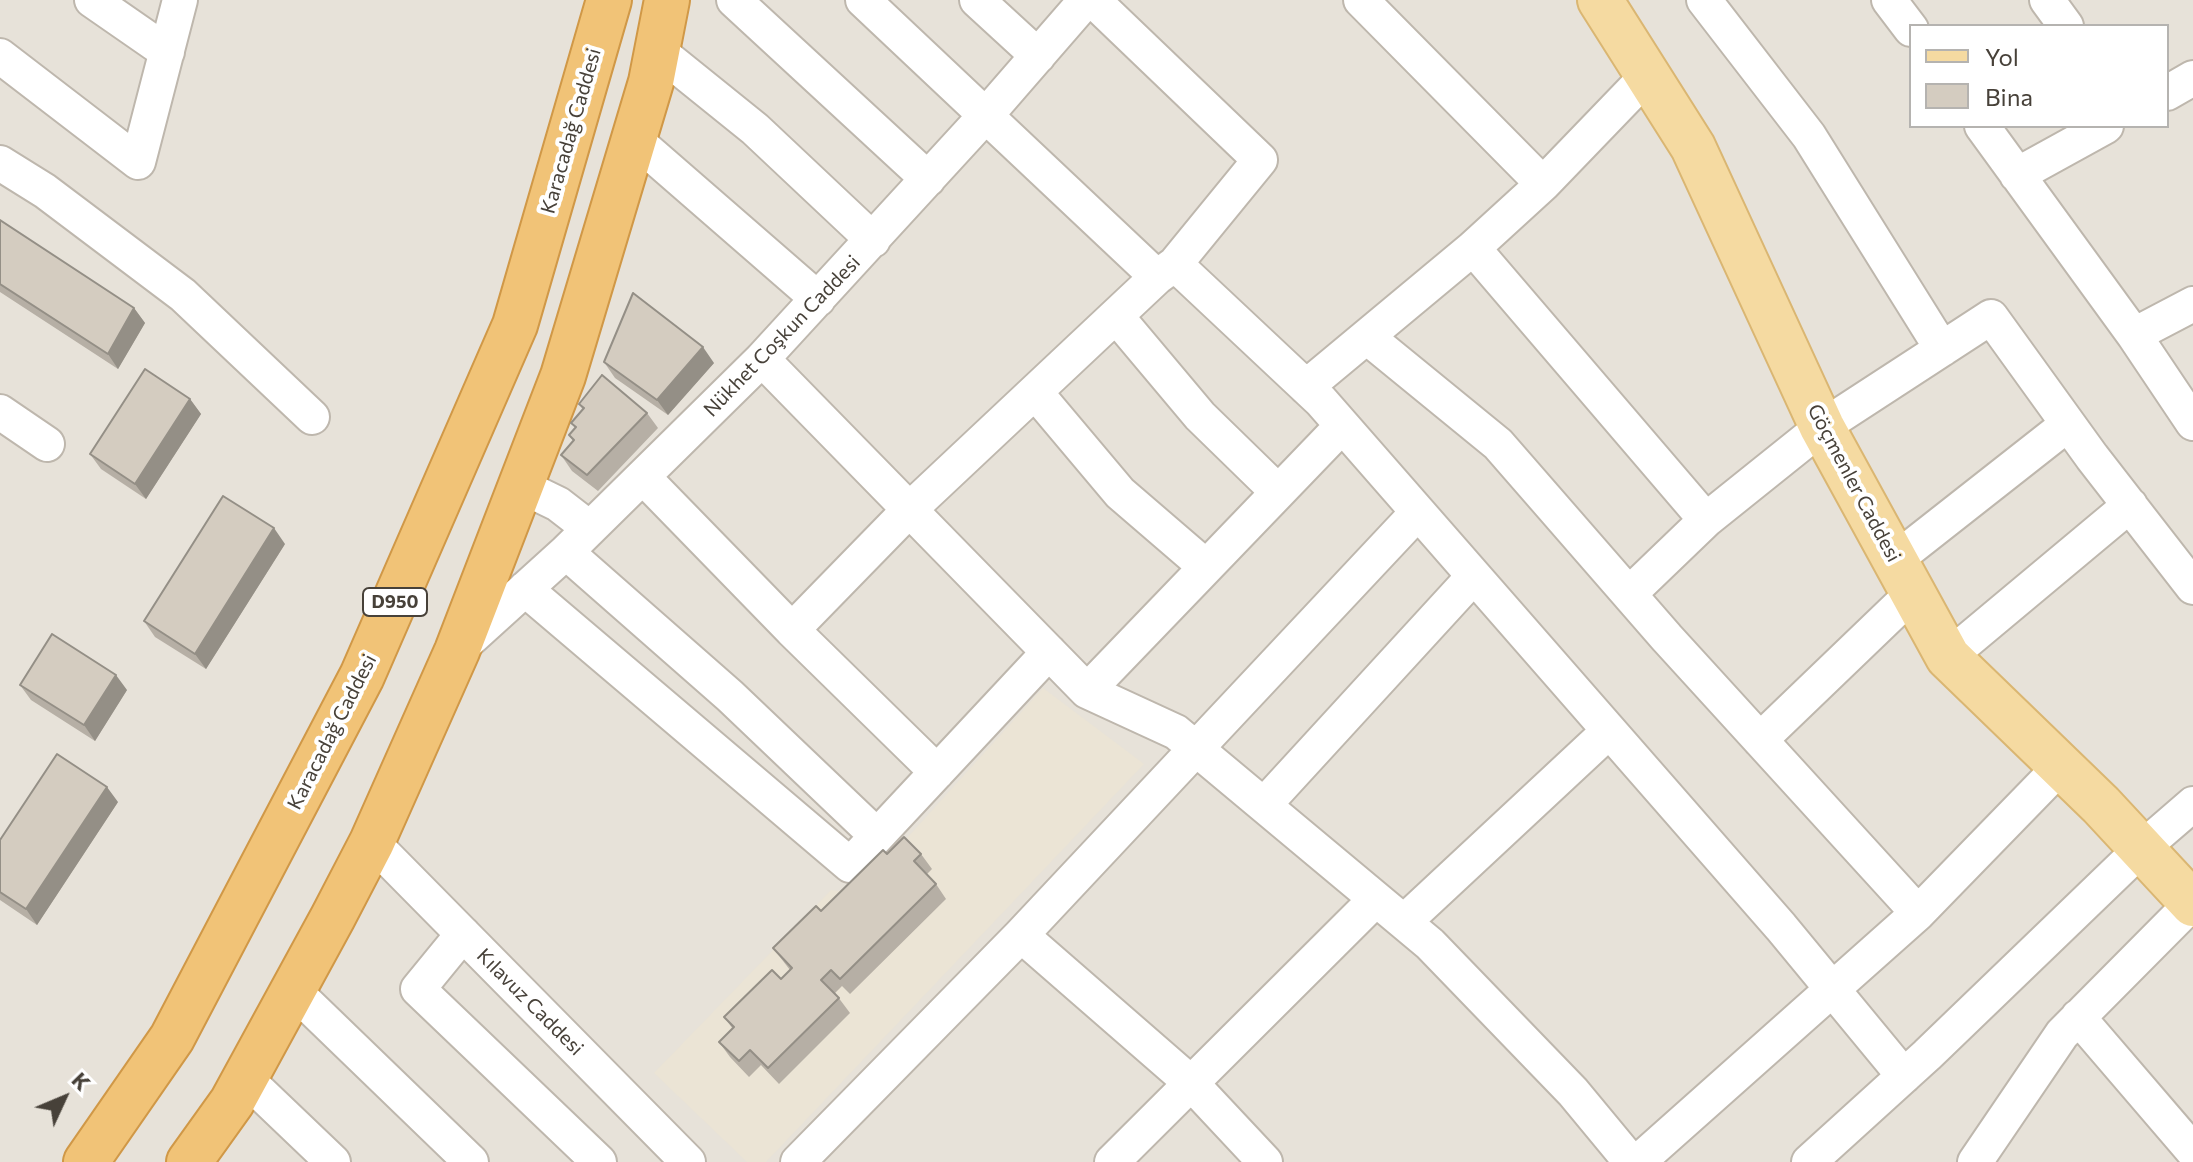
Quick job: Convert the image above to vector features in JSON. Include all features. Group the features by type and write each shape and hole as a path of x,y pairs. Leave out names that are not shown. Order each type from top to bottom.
{"highway":[{"name":"Karacadağ Caddesi","path":"86,1162 172,1038 362,676 515,325 609,0"},
{"path":"189,1162 245,1078 372,842 457,651 563,376 634,139 667,0"}],"main road":[{"name":"Göçmenler Caddesi","path":"1600,0 1693,147 1822,427 1948,657 2061,766 2192,904"}],"street":[{"path":"92,0 167,52"},
{"path":"0,56 138,162 180,0"},
{"path":"734,0 928,179"},
{"path":"863,0 987,114 1306,387 1609,731 1904,1076"},
{"path":"977,0 1038,56"},
{"name":"Nükhet Coşkun Caddesi","path":"457,651 578,540 762,359 987,114 1086,0"},
{"path":"792,630 909,510 1166,270 1260,160 1093,0"},
{"path":"1361,0 1543,184"},
{"path":"1704,0 1809,136 1942,349"},
{"path":"1889,0 1909,26"},
{"path":"2047,0 2065,24"},
{"path":"657,50 755,129 873,240"},
{"path":"1306,387 1473,248 1543,184 1648,75"},
{"path":"2169,92 2193,78"},
{"path":"1983,128 2134,335 2193,423"},
{"path":"2017,175 2102,128"},
{"path":"634,139 818,299"},
{"path":"0,163 45,191 183,295 312,417"},
{"path":"1473,248 1706,520"},
{"path":"2134,335 2193,304"},
{"path":"1116,316 1200,416 1278,492"},
{"path":"1629,594 1706,520 1822,427 1991,317 2068,424 2193,587"},
{"path":"1367,337 1498,444 1629,594 1918,913"},
{"path":"762,359 1087,691 1176,732 1430,944 1573,1092 1631,1162"},
{"path":"1035,392 1120,493 1206,567"},
{"path":"0,412 47,444"},
{"path":"1760,740 1904,576 2068,424"},
{"path":"1087,691 1342,426"},
{"path":"643,477 792,630 937,772"},
{"path":"521,486 558,504 578,540 730,696 877,836"},
{"path":"1948,657 2130,505"},
{"path":"798,1162 1021,935 1418,512"},
{"path":"1264,805 1474,576"},
{"path":"525,589 850,865 1049,652"},
{"path":"1404,922 1609,731"},
{"path":"1638,1162 1918,913 2061,766"},
{"path":"1809,1162 1904,1076 2141,849 2193,804"},
{"name":"Kılavuz Caddesi","path":"372,842 688,1162"},
{"path":"1112,1162 1376,899"},
{"path":"1984,1158 2062,1034 2192,904"},
{"path":"463,934 418,989 599,1162"},
{"path":"1021,935 1191,1083 1265,1162"},
{"path":"293,990 471,1162"},
{"path":"2078,1017 2193,1151"},
{"path":"245,1078 333,1162"}],"shaded area":[{"path":"0,0 2193,0 2193,1162 0,1162"},
{"path":"1043,688 1144,764 766,1162 747,1162 654,1073 831,890 857,893"}],"building":[{"path":"0,220 134,308 108,354 0,284"},
{"path":"633,293 703,347 657,400 604,362"},
{"path":"145,369 190,399 135,484 90,454"},
{"path":"602,375 647,413 587,475 561,455 574,440 569,435 576,427 571,423 584,408 579,404"},
{"path":"223,496 274,528 195,654 144,621"},
{"path":"52,634 116,675 84,725 20,685"},
{"path":"57,754 107,787 26,909 0,892 0,840"},
{"path":"904,837 921,854 914,861 936,884 840,979 831,970 821,980 839,998 768,1068 750,1050 739,1061 719,1042 734,1027 724,1017 772,970 781,979 792,968 773,948 816,906 821,911 883,850 887,854"}]}
